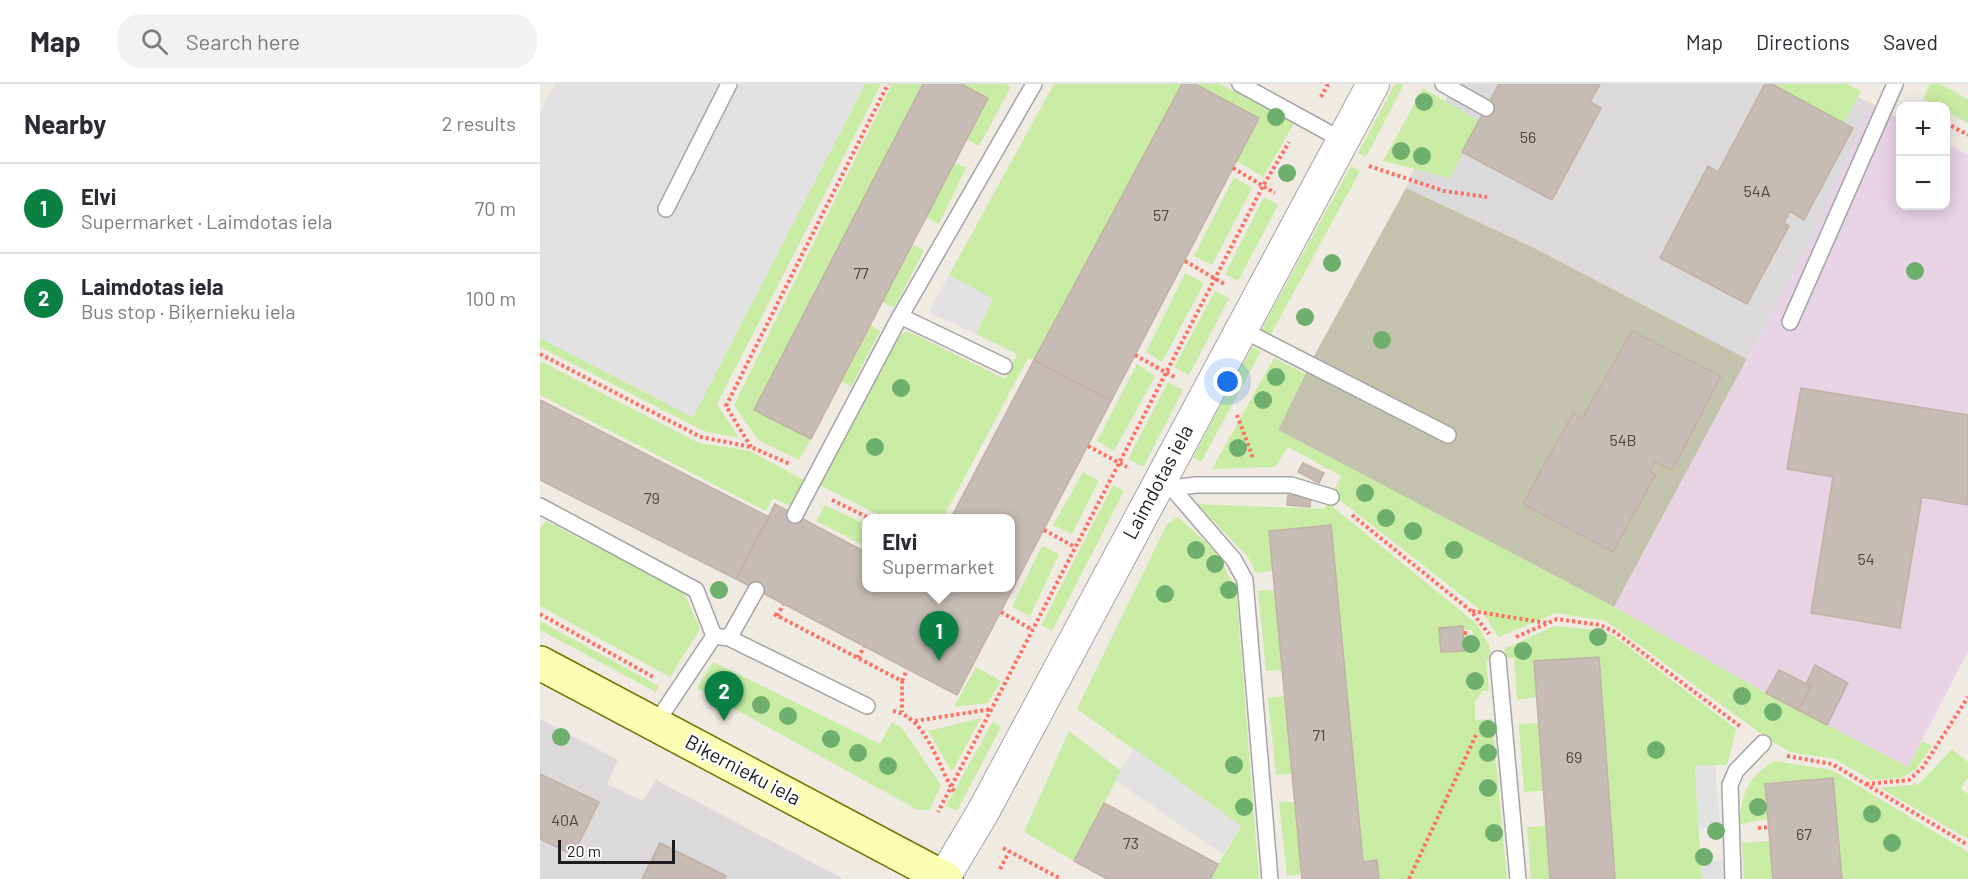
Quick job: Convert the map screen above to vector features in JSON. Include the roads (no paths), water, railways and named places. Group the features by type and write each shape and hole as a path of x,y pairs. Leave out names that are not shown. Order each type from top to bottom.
{"street":[{"name":"Laimdotas iela","path":"944,879 1165,485 1206,394 1373,84"},
{"name":"Biķernieku iela","path":"540,663 944,879"}],"lane":[{"path":"666,208 729,84"},
{"path":"795,515 900,316 1034,84"},
{"path":"1240,84 1342,140"},
{"path":"1443,84 1486,108"},
{"path":"1790,322 1895,84"},
{"path":"900,316 1004,366"},
{"path":"1241,329 1448,435"},
{"path":"1165,485 1290,486 1331,497"},
{"path":"1165,485 1234,560 1245,580 1270,879"},
{"path":"540,506 696,590 722,637 867,706"},
{"path":"656,723 673,696 722,637 756,590"},
{"path":"1497,652 1518,879"},
{"path":"1733,879 1730,785 1736,771 1763,743"}],"place":[{"name":"Elvi","path":"939,661"},
{"name":"Laimdotas iela","path":"724,721"}]}
